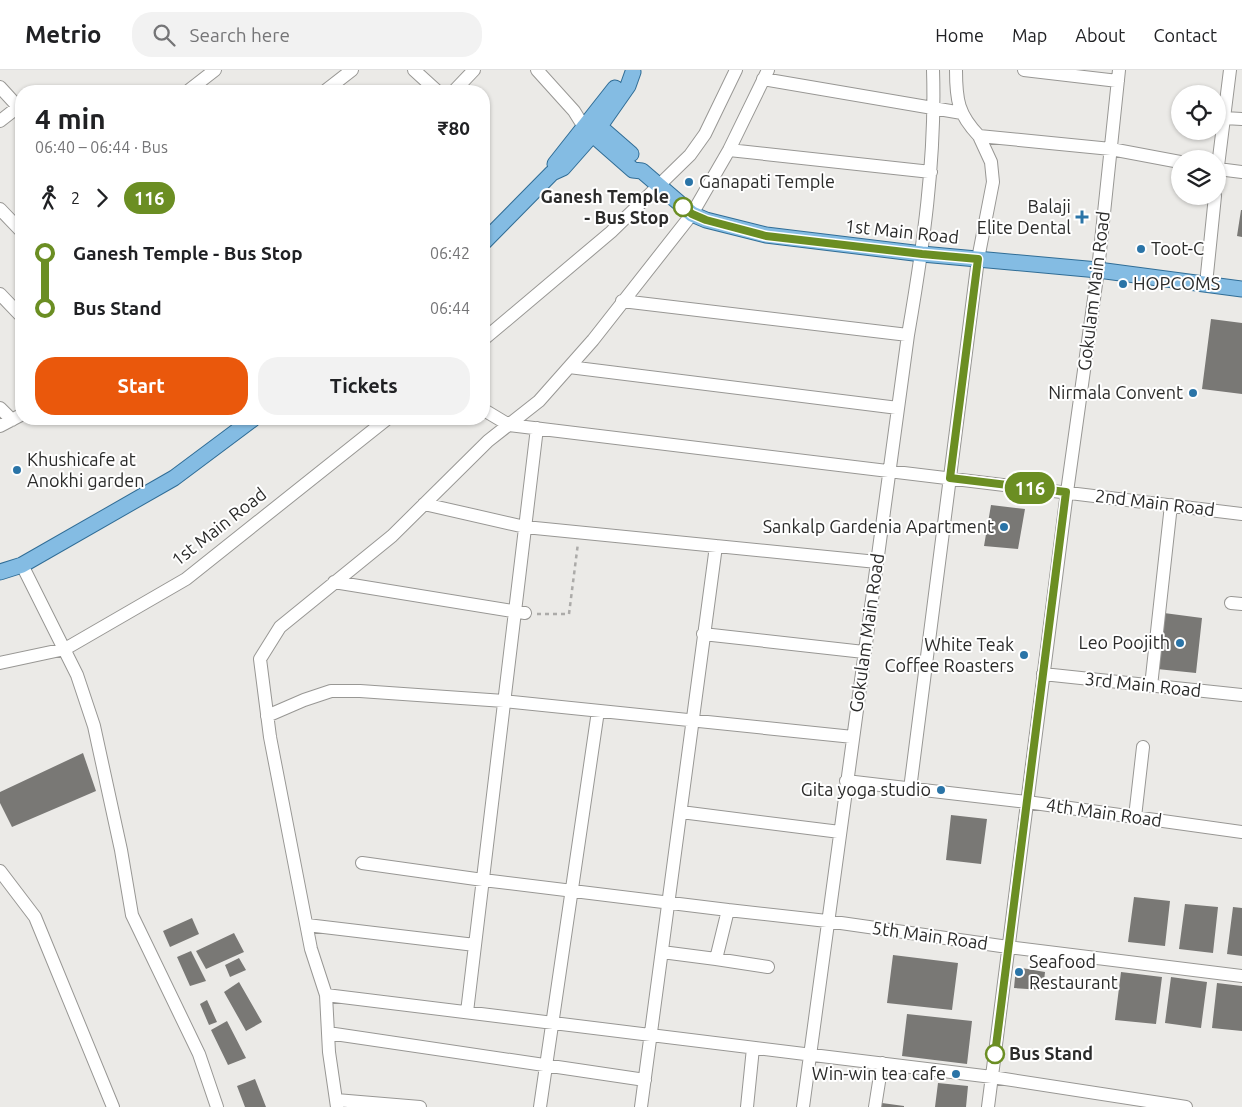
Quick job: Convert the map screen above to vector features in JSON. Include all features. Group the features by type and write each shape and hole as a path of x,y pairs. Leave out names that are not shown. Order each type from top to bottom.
{"main road":[{"path":"490,236 552,173 563,168 620,82 634,71"},
{"name":"1st Main Road","path":"592,126 641,163 642,171 692,214 706,220 766,236 922,254 1098,270 1242,289"},
{"path":"0,572 22,564 174,478 246,425"}],"street":[{"path":"196,85 216,70"},
{"path":"333,85 352,70"},
{"path":"414,70 430,85"},
{"path":"460,85 474,70"},
{"path":"537,70 574,111 592,126"},
{"path":"490,334 611,232 659,187 697,147 736,70"},
{"name":"Gokulam Main Road","path":"803,1107 889,471 908,335 922,254 931,172 946,111 933,70"},
{"path":"946,111 956,95 956,70"},
{"path":"1024,70 1118,75"},
{"path":"1226,102 1230,70"},
{"path":"420,1107 337,1103 329,1052 326,995 311,949 270,737 260,659 280,628 392,536 488,442 539,401 593,340 692,214 728,150 766,74 946,111 969,126 979,136 991,162 993,182 978,259 910,788"},
{"name":"Gokulam Main Road","path":"988,1107 1066,492 1098,270 1118,75"},
{"path":"0,87 15,104"},
{"path":"0,121 15,112"},
{"path":"1226,118 1242,120"},
{"path":"979,136 1111,150 1171,160"},
{"path":"728,150 931,172"},
{"path":"1226,169 1242,172"},
{"path":"1206,284 1213,205"},
{"path":"0,209 15,225"},
{"path":"0,294 15,310"},
{"path":"622,302 908,335"},
{"path":"569,367 898,408"},
{"path":"0,408 11,420"},
{"path":"490,414 509,425"},
{"name":"1st Main Road","path":"0,663 65,649 186,579 378,425"},
{"name":"2nd Main Road","path":"509,425 1242,514"},
{"path":"467,1012 504,701 520,613 525,527 537,428"},
{"path":"424,504 525,527 578,536 716,546 877,562"},
{"path":"1150,686 1171,505"},
{"path":"641,1107 716,546"},
{"path":"22,564 77,675 94,726 121,850 132,915 199,1054 217,1107"},
{"path":"334,582 520,613"},
{"path":"703,634 864,652"},
{"name":"3rd Main Road","path":"1043,674 1242,696"},
{"path":"267,716 304,700 332,691 360,691 504,701 853,737"},
{"path":"540,1107 598,711"},
{"path":"1135,817 1143,747"},
{"name":"4th Main Road","path":"846,781 1027,802 1242,832"},
{"path":"680,812 840,832"},
{"name":"5th Main Road","path":"362,863 571,892 827,921 1008,947 1242,976"},
{"path":"0,871 35,917 113,1107"},
{"path":"716,959 728,910"},
{"path":"307,925 475,945"},
{"path":"662,952 768,967"},
{"path":"326,995 992,1077 1158,1105 1186,1107"},
{"path":"328,1033 644,1080"},
{"path":"747,1107 753,1048"},
{"path":"875,1107 882,1063"}],"path":[{"path":"520,613 569,614 578,536"}],"building":[{"path":"1242,210 1242,237 1237,236"},
{"path":"1211,319 1242,323 1242,394 1202,389"},
{"name":"Sankalp Gardenia Apartment","path":"991,505 1025,509 1018,549 984,546"},
{"name":"Leo Poojith","path":"1164,613 1202,618 1196,673 1157,669"},
{"path":"83,753 96,791 12,827 0,803 0,792"},
{"path":"951,815 987,819 981,864 946,860"},
{"path":"1134,897 1170,901 1165,946 1128,942"},
{"path":"1185,904 1218,907 1213,953 1179,949"},
{"path":"1233,907 1242,908 1242,956 1227,954"},
{"path":"192,918 199,934 170,947 163,931"},
{"path":"234,933 244,952 206,969 196,951"},
{"path":"191,951 206,981 190,986 177,957"},
{"path":"893,955 958,963 952,1010 887,1003"},
{"path":"239,958 246,970 230,977 225,965"},
{"path":"1016,967 1045,972 1043,990 1014,988"},
{"path":"1121,972 1162,977 1156,1024 1115,1020"},
{"path":"1171,977 1207,982 1201,1028 1165,1023"},
{"path":"239,982 262,1022 246,1031 224,992"},
{"path":"1217,983 1242,986 1242,1031 1212,1028"},
{"path":"207,1000 217,1022 209,1025 200,1004"},
{"path":"907,1014 972,1021 967,1064 902,1056"},
{"path":"227,1021 246,1058 228,1065 211,1030"},
{"path":"255,1079 266,1107 245,1107 237,1086"},
{"path":"938,1083 968,1086 966,1107 935,1107"},
{"path":"882,1103 904,1106 904,1107 882,1107"}],"bus line":[{"name":"116","path":"683,207 692,214 706,220 766,236 978,259 950,478 1066,492 995,1054"}],"place":[{"name":"Ganapati Temple","path":"689,182"},
{"name":"Ganesh Temple - Bus Stop","path":"683,207"},
{"name":"Balaji Elite Dental","path":"1082,217"},
{"name":"Toot-C","path":"1141,249"},
{"name":"HOPCOMS","path":"1123,284"},
{"name":"Nirmala Convent","path":"1193,393"},
{"name":"Khushicafe at Anokhi garden","path":"17,470"},
{"name":"Sankalp Gardenia Apartment","path":"1004,527"},
{"name":"Leo Poojith","path":"1180,643"},
{"name":"White Teak Coffee Roasters","path":"1024,655"},
{"name":"Gita yoga studio","path":"941,790"},
{"name":"Seafood Restaurant","path":"1019,972"},
{"name":"Bus Stand","path":"995,1054"},
{"name":"Win-win tea cafe","path":"956,1074"}]}
